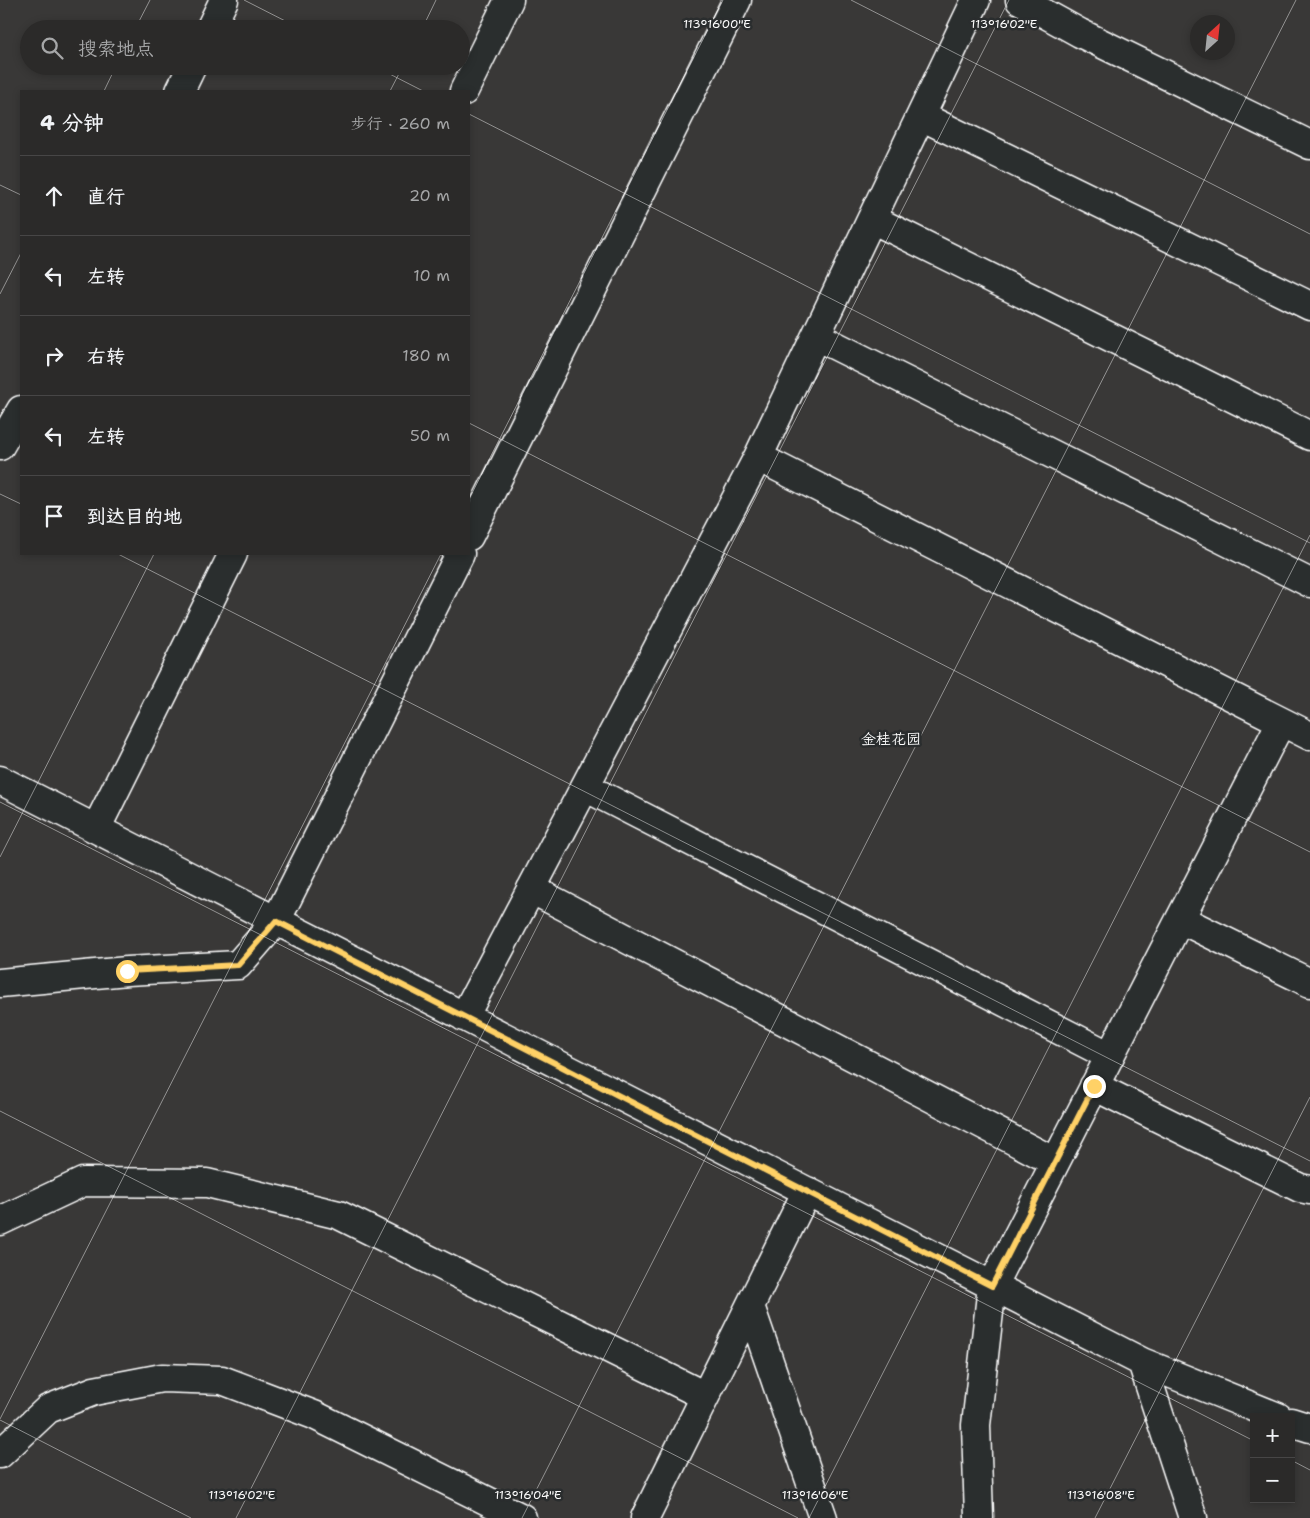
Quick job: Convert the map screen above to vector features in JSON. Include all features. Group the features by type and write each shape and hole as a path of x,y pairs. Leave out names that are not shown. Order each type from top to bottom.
{"street":[{"path":"214,20 224,0"},
{"path":"464,90 509,0"},
{"path":"470,534 737,0"},
{"path":"464,1017 758,457 976,0"},
{"path":"1020,0 1080,33 1310,144"},
{"path":"180,90 188,75"},
{"path":"921,116 1310,306"},
{"path":"872,219 1310,436"},
{"path":"816,336 1310,583"},
{"path":"0,446 20,412"},
{"path":"758,457 1310,736"},
{"path":"96,829 233,555"},
{"path":"0,983 127,971 238,965 276,921 459,555"},
{"path":"979,1518 976,1425 992,1286 1281,722"},
{"path":"0,780 1142,1362 1268,1413"},
{"path":"585,787 1110,1056"},
{"path":"531,890 1056,1162"},
{"path":"1180,919 1310,983"},
{"path":"1094,1086 1300,1188 1310,1190"},
{"path":"0,1221 83,1182 207,1184 339,1215 705,1396"},
{"path":"644,1518 807,1191"},
{"path":"750,1306 823,1518"},
{"path":"1142,1362 1193,1518"},
{"path":"0,1454 48,1409 94,1391 162,1378 222,1380 314,1416 522,1518"},
{"path":"1295,1423 1310,1428"}],"district":[{"name":"金桂花园","path":"891,739"}],"route":[{"path":"127,971 238,965 276,921 992,1286 1094,1086"}]}
